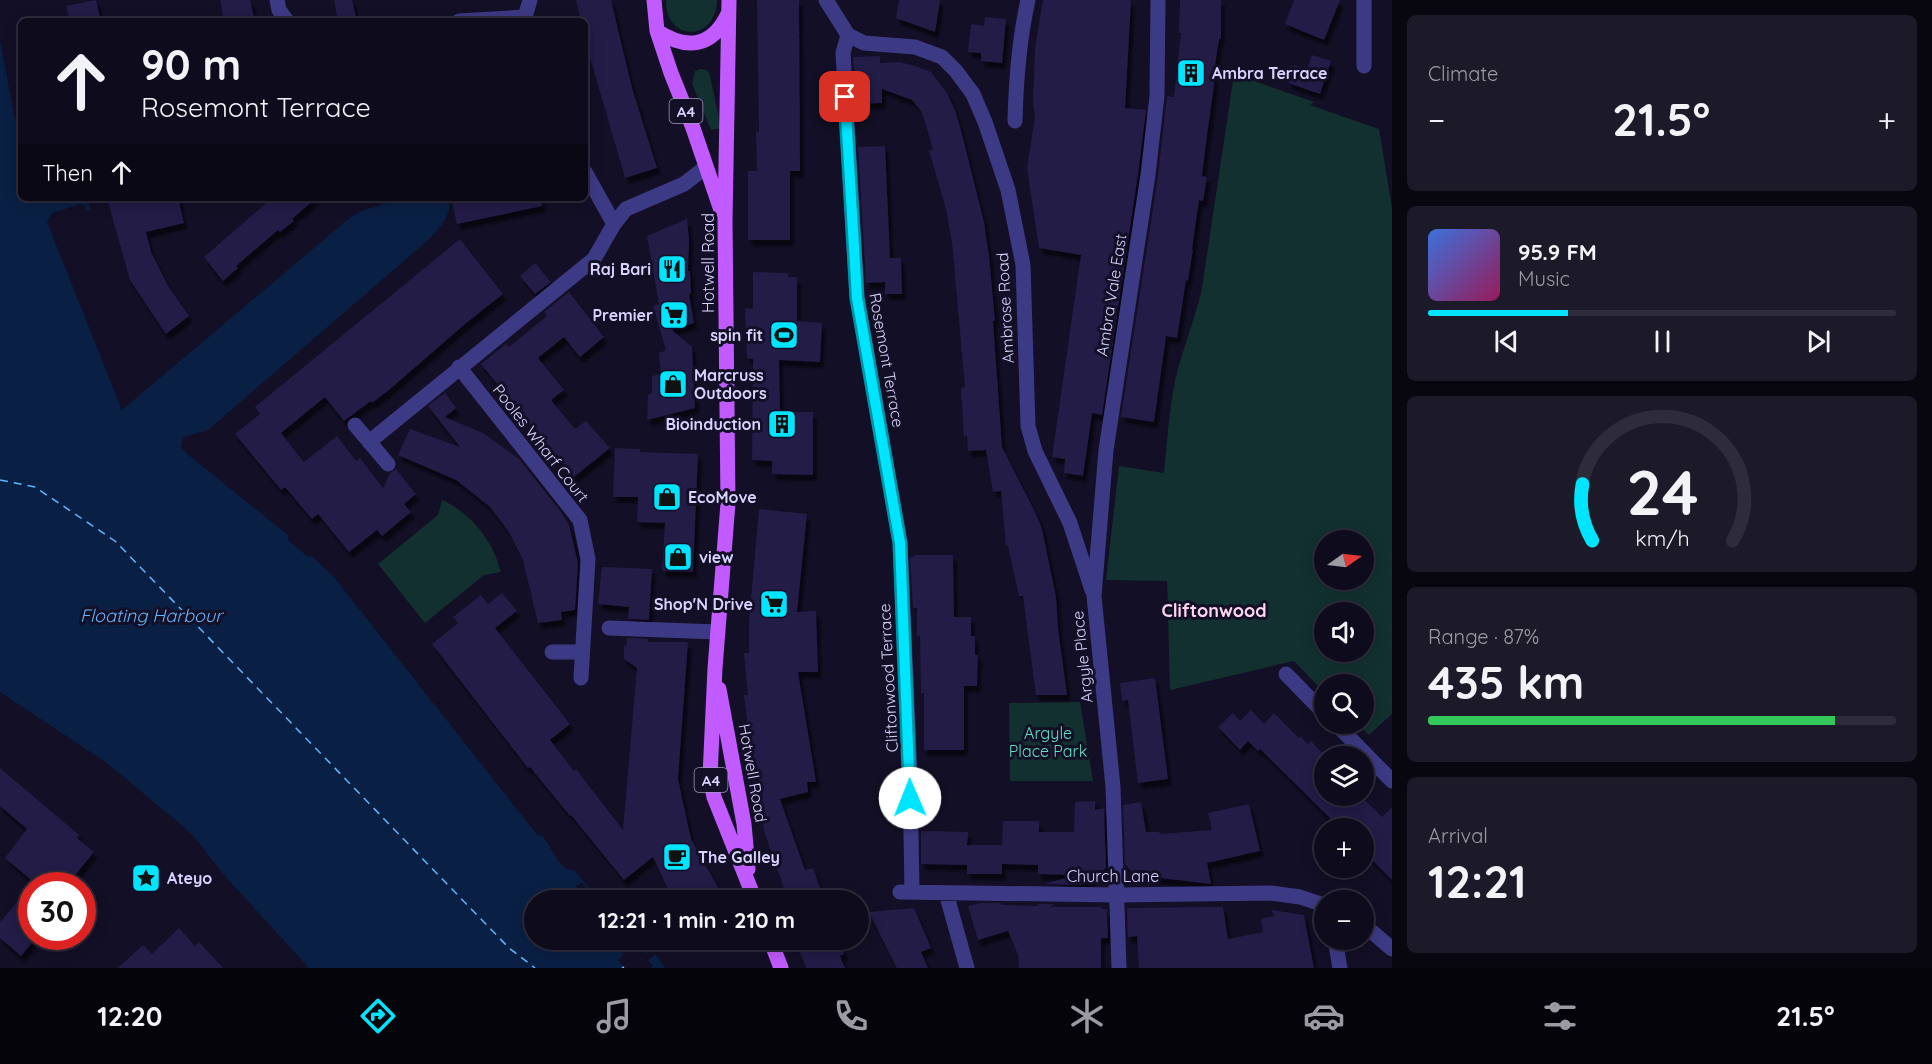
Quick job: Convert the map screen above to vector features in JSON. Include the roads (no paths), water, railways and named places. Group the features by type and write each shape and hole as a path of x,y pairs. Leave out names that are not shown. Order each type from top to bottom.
{"main road":[{"name":"A4","path":"654,0 657,31 725,221"},
{"path":"657,31 671,40 684,44 698,42 711,37 722,27 729,6"},
{"name":"Hotwell Road","path":"729,6 725,221 728,503 710,755 714,797 751,890"},
{"name":"Hotwell Road","path":"715,668 744,824 748,884"},
{"path":"774,950 781,968"}],"street":[{"path":"277,0 279,10 285,18"},
{"path":"525,18 530,0"},
{"path":"826,0 848,35"},
{"path":"1015,121 1018,62 1028,0"},
{"name":"Ambra Vale East","path":"1094,596 1106,450 1148,175 1157,96 1158,0"},
{"path":"1364,0 1364,66"},
{"name":"Rosemont Terrace","path":"848,35 843,53 857,298 893,499"},
{"name":"Ambrose Road","path":"848,35 864,44 915,47 942,57 974,94 986,122 1008,190 1023,265 1028,426 1035,451 1070,523 1094,596"},
{"path":"369,442 594,259 626,209 684,184 706,167"},
{"path":"588,177 615,224"},
{"name":"Pooles Wharf Court","path":"459,367 580,520 588,559 581,678"},
{"path":"355,425 388,464"},
{"name":"Cliftonwood Terrace","path":"893,499 900,543 910,774 906,892"},
{"name":"Argyle Place","path":"1094,596 1113,787 1119,968"},
{"path":"609,628 718,632"},
{"path":"552,652 582,652"},
{"path":"1286,674 1314,702"},
{"path":"1346,734 1392,781"},
{"name":"Church Lane","path":"906,892 1117,895 1270,893 1300,897 1314,902"},
{"path":"946,893 967,968"},
{"path":"1374,934 1392,949"},
{"path":"1337,950 1340,968"}],"water":[{"name":"Floating Harbour","path":"0,41 18,134 18,201 88,201 90,210 86,211 85,206 81,204 52,213 47,222 122,410 352,216 394,201 449,201 447,217 427,241 208,430 183,437 181,447 288,535 288,540 308,557 312,556 333,576 538,836 543,836 557,859 565,868 575,871 591,890 524,890 524,950 653,950 665,968 309,968 225,876 195,838 107,763 0,692"}],"place":[{"name":"Ambra Terrace","path":"1191,73"},
{"name":"Raj Bari","path":"672,269"},
{"name":"Premier","path":"674,315"},
{"name":"spin fit","path":"784,335"},
{"name":"Marcruss Outdoors","path":"673,384"},
{"name":"Bioinduction","path":"782,424"},
{"name":"EcoMove","path":"667,497"},
{"name":"view","path":"678,557"},
{"name":"Shop'N Drive","path":"774,604"},
{"name":"The Galley","path":"677,857"},
{"name":"Ateyo","path":"146,878"}],"district":[{"name":"Cliftonwood","path":"1214,610"}],"park label":[{"name":"Argyle Place Park","path":"1048,742"}]}
